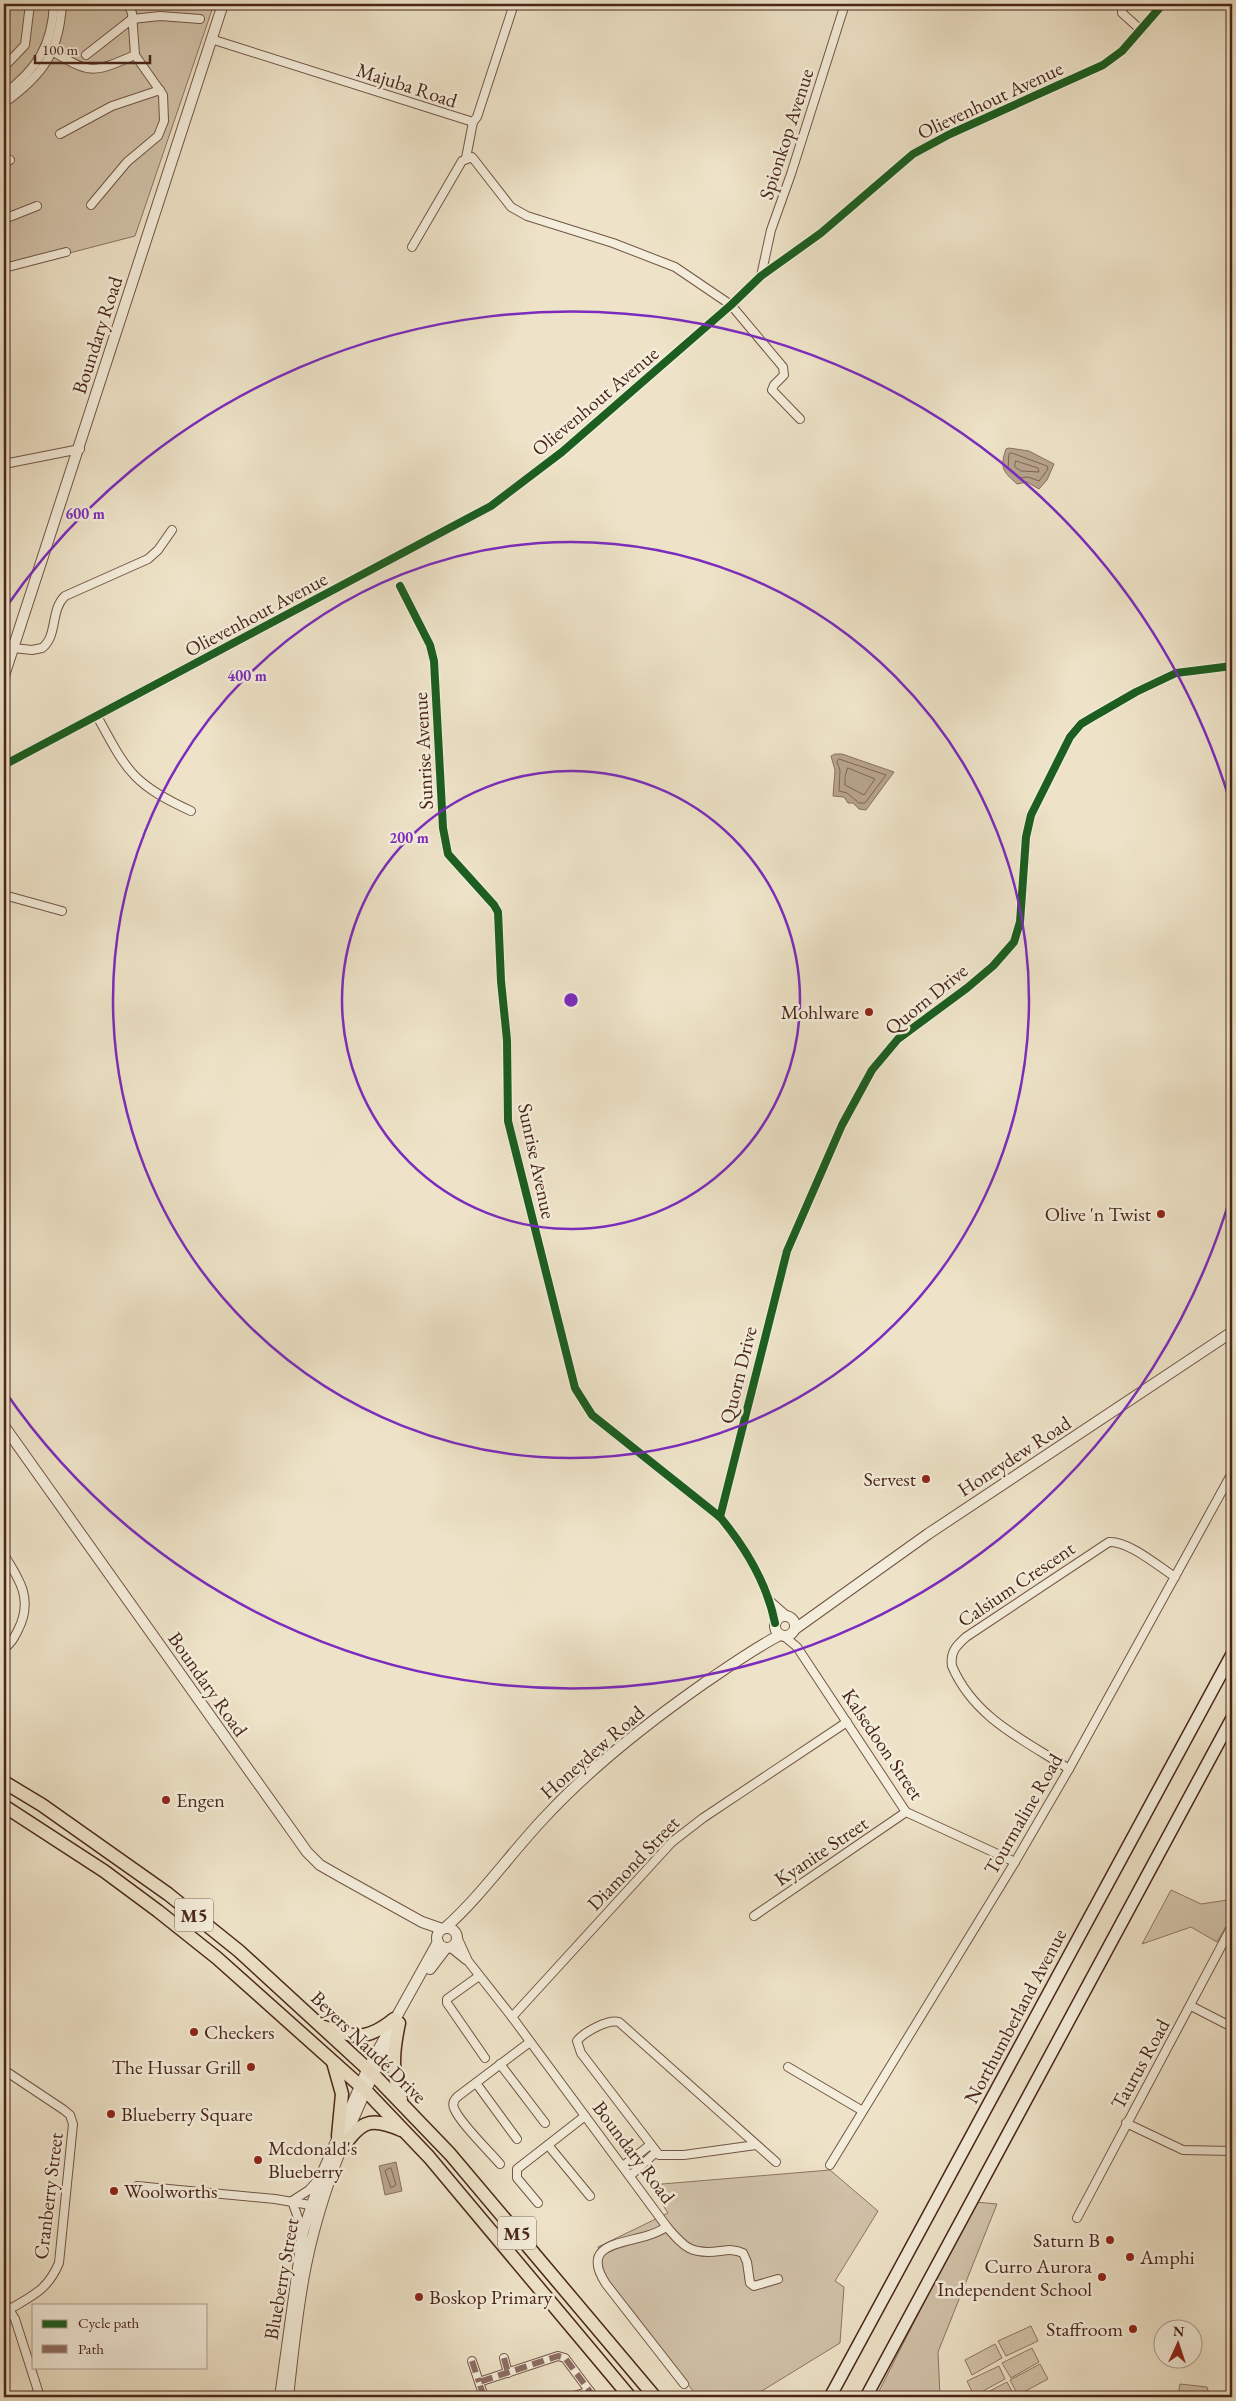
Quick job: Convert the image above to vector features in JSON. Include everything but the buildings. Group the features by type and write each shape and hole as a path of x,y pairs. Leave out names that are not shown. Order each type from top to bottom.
{"main road":[{"name":"Northumberland Avenue","path":"830,2397 1232,1654"},
{"path":"866,2397 1232,1718"},
{"name":"Beyers Naudé Drive","path":"4,1782 42,1805 168,1894 239,1951 402,2102 497,2208 655,2397"},
{"name":"Beyers Naudé Drive","path":"4,1806 104,1871 158,1911 217,1958 363,2089 408,2133 630,2397"},
{"path":"319,2025 347,2035 362,2037 396,2021"},
{"path":"396,2021 393,2070 402,2102"},
{"path":"332,2060 342,2094 338,2136"},
{"path":"340,2151 357,2128 373,2121 385,2123 408,2133"}],"street":[{"path":"4,67 25,44 30,4"},
{"path":"4,94 33,68 49,50 54,4"},
{"path":"4,103 38,75 60,27 62,4"},
{"path":"91,205 127,162 158,136 162,128 164,102 160,90 135,56 132,20 128,4"},
{"name":"Boundary Road","path":"4,676 80,449 222,4"},
{"name":"Majuba Road","path":"211,39 473,122 477,117 514,4"},
{"name":"Spionkop Avenue","path":"761,276 771,230 791,174 845,4"},
{"path":"1128,4 1122,9 1122,13 1140,30"},
{"name":"Olievenhout Avenue","path":"4,765 491,506 562,452 731,305 761,276 821,233 924,147 1103,65 1122,51 1163,4"},
{"path":"86,55 132,20 160,16 200,19"},
{"path":"49,50 76,66 90,70 107,67 135,56"},
{"path":"60,134 112,106 160,90"},
{"path":"412,247 466,158 473,122"},
{"path":"466,158 474,159 511,207 527,216 664,261 731,305 783,367 784,375 774,385 772,390 800,418"},
{"path":"4,220 37,206"},
{"path":"4,268 66,252"},
{"path":"4,464 80,449"},
{"path":"13,648 32,650 42,648 50,636 59,603 65,596 148,559 158,550 172,530"},
{"name":"Sunrise Avenue","path":"400,586 430,645 434,661 443,828 448,854 494,905 499,918 501,981 507,1040 508,1121 575,1388 592,1414 720,1517 749,1558 784,1630"},
{"name":"Quorn Drive","path":"720,1517 787,1252 842,1125 872,1070 898,1040 967,988 1004,955 1014,942 1020,922 1026,837 1031,815 1070,737 1081,724 1090,718 1161,679 1176,673 1232,666"},
{"path":"97,716 123,764 133,775 161,797 192,811"},
{"path":"4,895 62,911"},
{"name":"Honeydew Road","path":"444,1928 469,1906 545,1816 595,1768 672,1706 759,1646 817,1612 928,1534 1232,1332"},
{"name":"Boundary Road","path":"4,1426 307,1852 334,1873 422,1922 448,1942 468,1961 512,2017 667,2226 651,2235 605,2247 600,2254 598,2266 606,2284 684,2384"},
{"name":"Tourmaline Road","path":"830,2165 861,2110 1015,1862 1070,1769 1232,1473"},
{"name":"Calsium Crescent","path":"1070,1769 1000,1725 975,1704 952,1666 951,1658 954,1650 966,1638 1108,1542 1130,1548 1175,1577"},
{"path":"4,1555 17,1576 26,1608 26,1616 17,1633 11,1643 4,1648"},
{"name":"Sunrise Avenue","path":"771,1602 788,1617"},
{"name":"Honeydew Road","path":"784,1630 778,1618 817,1612"},
{"path":"784,1630 795,1623 788,1617"},
{"name":"Kalsedoon Street","path":"784,1630 906,1812 1015,1862"},
{"name":"Diamond Street","path":"512,2017 672,1842 692,1826 847,1722"},
{"name":"Kyanite Street","path":"754,1916 906,1812"},
{"name":"Honeydew Road","path":"363,2089 396,2021 448,1942 469,1906"},
{"name":"Boundary Road","path":"422,1922 452,1929 448,1942"},
{"name":"Taurus Road","path":"1077,2218 1232,1926"},
{"path":"444,1928 438,1934 448,1942"},
{"path":"479,1976 468,1982 447,1999 447,2003 485,2058"},
{"path":"1191,2006 1232,2027"},
{"path":"756,2145 684,2155 664,2156 656,2152 578,2048 577,2041 583,2035 616,2021 776,2162"},
{"path":"500,2164 454,2109 454,2103 457,2097 530,2042"},
{"path":"500,2064 545,2123"},
{"path":"788,2067 861,2110"},
{"name":"Cranberry Street","path":"4,2070 64,2110 70,2115 73,2124 59,2263 53,2279 46,2286 10,2309"},
{"path":"476,2084 517,2139"},
{"name":"Blueberry Street","path":"288,2397 304,2276 322,2174 338,2136 363,2089"},
{"name":"Blueberry Street","path":"280,2397 303,2232 317,2207 363,2089"},
{"path":"538,2203 517,2178 516,2172 585,2116"},
{"path":"1126,2123 1183,2150 1232,2151"},
{"path":"548,2145 590,2196"},
{"path":"623,2166 650,2145"},
{"path":"630,2176 656,2152"},
{"path":"292,2201 310,2190 322,2174"},
{"path":"137,2186 292,2201 317,2207"},
{"path":"292,2201 303,2232"},
{"path":"667,2226 681,2244 692,2250 701,2252 733,2250 743,2253 747,2262 750,2283 754,2286 778,2279"},
{"path":"4,2301 10,2309 40,2397"},
{"path":"479,2382 552,2356 562,2356 592,2394"},
{"path":"504,2358 508,2373"},
{"path":"472,2362 484,2397"},
{"path":"571,2397 592,2394"}],"shaded area":[{"path":"4,4 214,4 135,236 4,270"},
{"path":"1171,1890 1201,1904 1228,1900 1232,1893 1232,1916 1217,1942 1191,1927 1142,1944"},
{"path":"830,2170 878,2211 835,2281 844,2287 840,2343 752,2397 698,2397 603,2277 598,2247 668,2213 650,2185"},
{"path":"975,2202 997,2204 938,2352 940,2397 876,2397"},
{"path":"1031,2326 1038,2341 1006,2356 998,2341"},
{"path":"995,2344 1002,2358 972,2375 965,2360"},
{"path":"1032,2348 1039,2362 1011,2378 1002,2363"},
{"path":"1040,2364 1048,2379 1018,2395 1010,2380"},
{"path":"999,2366 1005,2379 974,2396 967,2381"},
{"path":"1007,2382 1015,2397 978,2397"},
{"path":"1180,2384 1207,2387 1210,2397 1098,2397 1097,2395 1178,2396"}],"water":[{"path":"1006,449 1029,451 1054,464 1047,480 1039,489 1027,482 1017,484 1006,473 1003,461"},
{"path":"842,754 894,772 866,810 859,809 853,803 848,803 844,797 833,796 835,770 831,756"},
{"path":"396,2162 402,2191 385,2195 379,2166"}],"marked path":[{"path":"484,2397 479,2382 558,2356 565,2358 594,2397"},
{"path":"504,2358 508,2373"},
{"path":"472,2361 479,2382"},
{"path":"571,2397 590,2391"}],"cycle path":[{"path":"4,765 491,506 562,452 731,305 761,276 821,233 913,154 950,134 1103,65 1122,51 1163,4"},
{"path":"400,586 430,645 434,661 443,828 448,854 494,905 498,912 501,981 507,1040 508,1121 575,1388 592,1415 720,1517 746,1553 761,1580 775,1623"},
{"path":"720,1517 787,1251 842,1125 872,1070 898,1039 967,988 993,966 1014,942 1020,922 1026,837 1031,815 1070,737 1081,724 1136,692 1176,673 1232,666"}],"place":[{"name":"Mohlware","path":"869,1012"},
{"name":"Olive 'n Twist","path":"1161,1214"},
{"name":"Servest","path":"926,1479"},
{"name":"Engen","path":"166,1800"},
{"name":"Checkers","path":"194,2032"},
{"name":"The Hussar Grill","path":"251,2067"},
{"name":"Blueberry Square","path":"111,2114"},
{"name":"Mcdonald's Blueberry","path":"258,2160"},
{"name":"Woolworths","path":"114,2191"},
{"name":"Saturn B","path":"1110,2240"},
{"name":"Amphi","path":"1130,2257"},
{"name":"Curro Aurora Independent School","path":"1102,2277"},
{"name":"Boskop Primary","path":"419,2297"},
{"name":"Staffroom","path":"1133,2329"}]}
